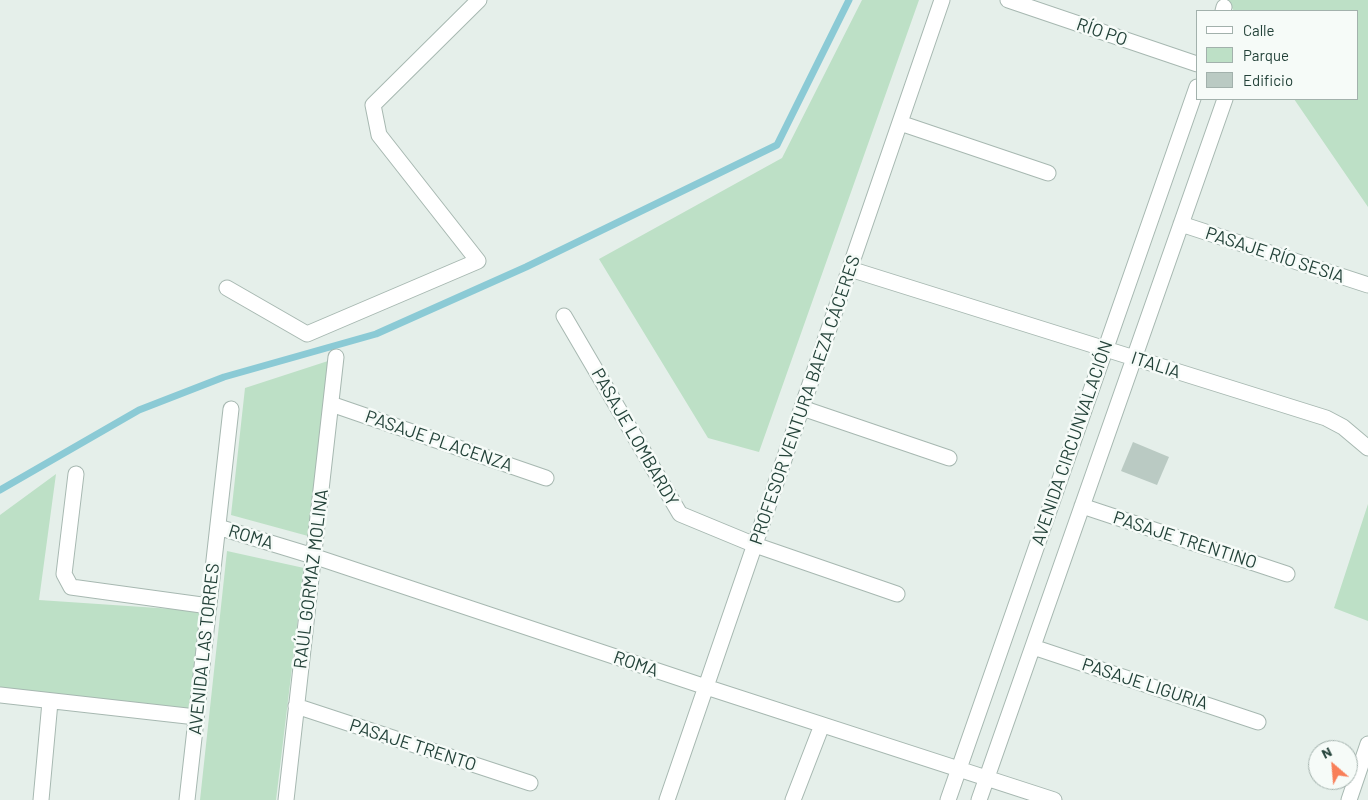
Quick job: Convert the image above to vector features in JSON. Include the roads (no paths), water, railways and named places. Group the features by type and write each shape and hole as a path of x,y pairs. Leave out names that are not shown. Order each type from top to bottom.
{"street":[{"path":"227,288 307,334 478,261 379,134 373,105 479,0"},
{"name":"PROFESOR VENTURA BAEZA CÁCERES","path":"667,800 942,0"},
{"name":"RÍO PO","path":"1008,0 1196,64"},
{"name":"AVENIDA CIRCUNVALACIÓN","path":"948,800 1196,90"},
{"name":"AVENIDA CIRCUNVALACIÓN","path":"979,800 1225,100"},
{"path":"900,123 1048,173"},
{"name":"PASAJE RÍO SESIA","path":"1181,224 1368,285"},
{"name":"ITALIA","path":"850,269 1326,418 1343,427 1368,448"},
{"name":"PASAJE LOMBARDY","path":"564,316 680,514 755,545 897,594"},
{"name":"RAÚL GORMAZ MOLINA","path":"286,800 336,357"},
{"name":"PASAJE PLACENZA","path":"331,404 546,478"},
{"path":"802,408 949,458"},
{"name":"AVENIDA LAS TORRES","path":"187,800 231,409"},
{"path":"76,474 64,574 71,587 209,606"},
{"name":"PASAJE TRENTINO","path":"1082,506 1287,574"},
{"name":"ROMA","path":"218,526 1054,800"},
{"name":"PASAJE LIGURIA","path":"1032,647 1258,722"},
{"path":"0,695 196,718"},
{"path":"41,800 50,702"},
{"name":"PASAJE TRENTO","path":"296,706 530,783"},
{"path":"793,800 822,725"},
{"path":"1349,800 1368,744"}],"waterway":[{"path":"0,490 139,410 224,377 376,334 526,267 777,145 849,0"}]}
